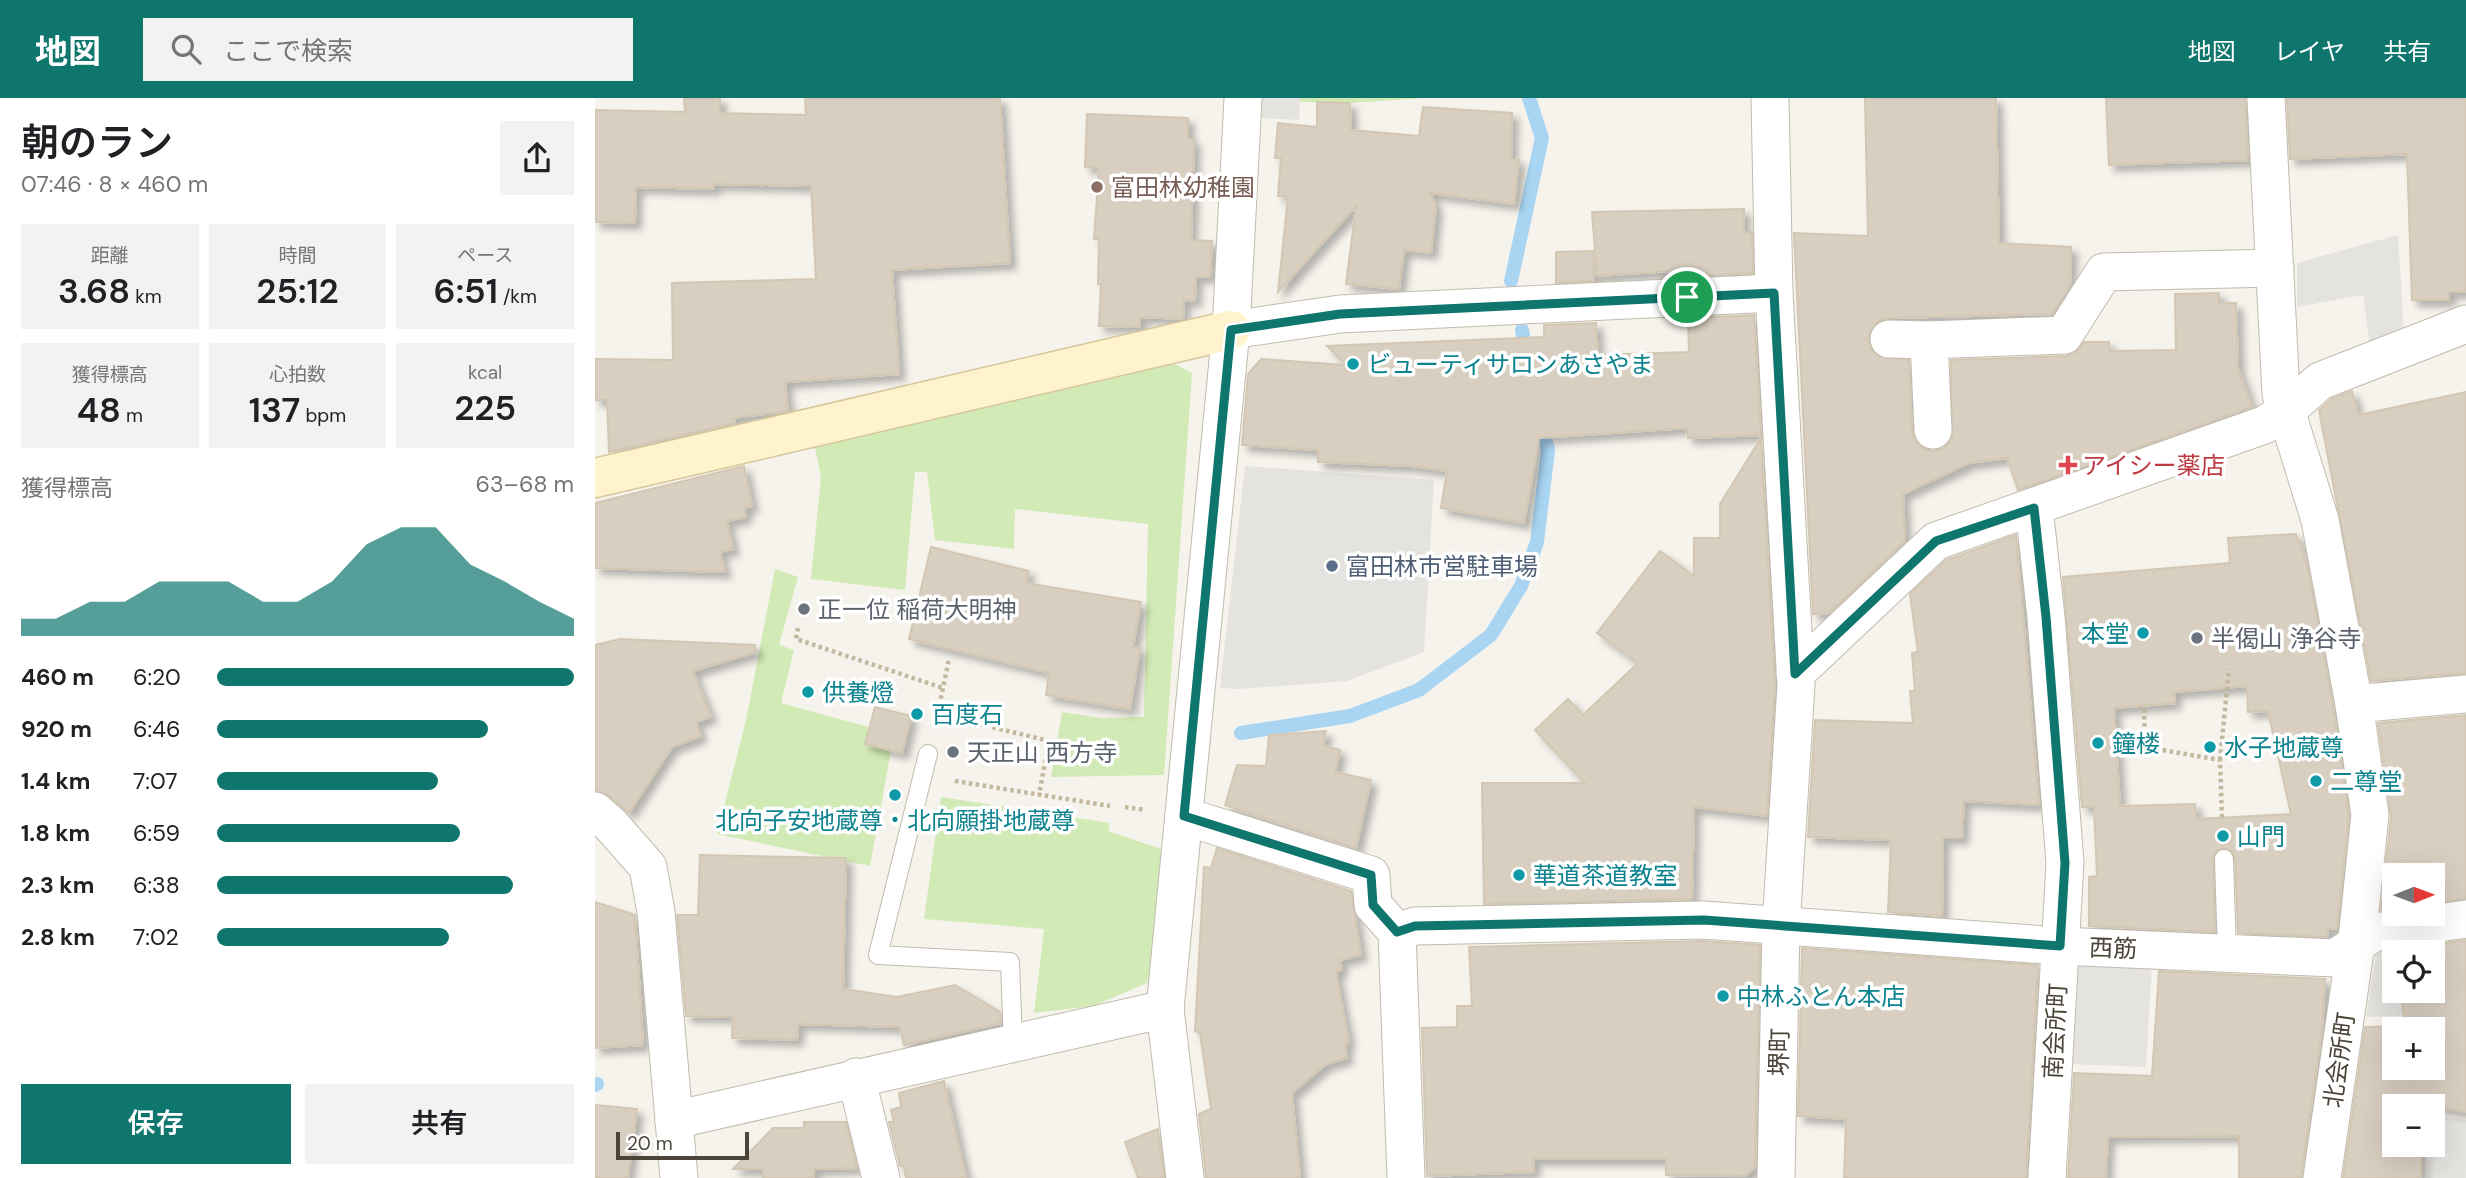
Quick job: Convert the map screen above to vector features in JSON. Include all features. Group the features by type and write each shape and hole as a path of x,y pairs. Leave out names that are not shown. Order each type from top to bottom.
{"street":[{"path":"1185,1178 1165,1009 1231,330 1243,98"},
{"name":"堺町","path":"1770,98 1774,293 1795,674 1781,927 1776,1178"},
{"name":"北会所町","path":"2266,98 2281,394 2320,520 2354,704 2370,815 2357,942 2322,1178"},
{"path":"1889,339 1929,340 2064,334 2104,272 2275,268"},
{"path":"595,478 1231,330 1340,314 1774,293"},
{"path":"1795,674 1936,541 2264,425 2285,412 2320,381 2466,324"},
{"path":"1929,340 1933,430"},
{"name":"南会所町","path":"2034,508 2046,617 2065,863 2047,1178"},
{"path":"2354,704 2466,694"},
{"path":"595,811 611,825 647,867 656,912 679,1178"},
{"path":"1184,816 1371,875 1373,905 1397,932 1406,1178"},
{"name":"西筋","path":"1397,932 1415,926 1690,920 2060,946 2335,958 2375,932 2466,919"},
{"path":"674,1120 1165,1009"},
{"path":"856,1077 881,1178"}],"lane":[{"path":"928,754 878,955 1010,962 1013,1042"},
{"path":"2224,859 2227,953"}],"path":[{"path":"797,628 796,639 943,688"},
{"path":"949,659 938,714 1049,741 1039,794"},
{"path":"2222,818 2220,761 2228,669"},
{"path":"2144,709 2145,747 2220,761"},
{"path":"923,776 1110,806"}],"green space":[{"path":"1300,98 1425,98 1350,103 1300,102"},
{"path":"1174,364 1192,373 1164,775 1051,777 1062,712 1101,718 1144,717 1148,524 1015,509 1014,549 935,540 927,472 915,472 905,590 811,579 821,477 815,447"},
{"path":"775,569 798,577 779,645 794,650 781,703 894,734 870,866 717,834 746,720"},
{"path":"941,797 1110,823 1108,831 1161,849 1152,965 1147,983 1093,1006 1034,1013 1044,929 924,919"}],"shaded area":[{"path":"1261,98 1300,98 1299,120 1260,118"},
{"path":"2398,235 2404,332 2370,345 2363,295 2297,307 2297,263"},
{"name":"富田林市営駐車場","path":"1245,466 1434,480 1424,652 1347,681 1220,688"},
{"path":"2398,937 2430,937 2430,940 2394,940"},
{"path":"2382,949 2382,1003 2435,1003 2436,1015 2366,1017 2376,953"},
{"path":"2078,960 2152,964 2146,1067 2070,1064"},
{"path":"2445,1117 2466,1120 2466,1178 2428,1178 2430,1157 2445,1157"}],"building":[{"path":"684,98 720,98 720,113 806,115 805,98 1000,98 1010,263 892,270 899,374 785,382 788,411 734,418 735,423 609,452 607,400 595,400 595,359 673,360 672,283 816,279 811,186 714,184 714,189 636,187 635,223 595,222 595,110 685,112"},
{"path":"1865,98 1996,98 1999,243 2071,247 2070,286 2052,314 1890,318 1880,320 1872,328 1868,339 1871,350 1878,356 1909,360 1912,431 1915,441 1923,448 1933,451 1944,448 1952,439 1951,360 2065,356 2075,353 2084,342 2109,342 2110,351 2176,350 2175,294 2219,293 2219,303 2236,303 2238,368 2252,407 2018,490 2007,458 1969,463 1903,494 1905,541 1829,613 1813,614 1794,233 1868,236"},
{"path":"2106,98 2245,98 2248,160 2109,165"},
{"path":"2287,98 2466,98 2466,292 2449,292 2449,300 2412,300 2407,154 2290,159"},
{"path":"1317,102 1350,103 1351,130 1419,136 1423,107 1512,113 1511,159 1519,160 1514,204 1430,193 1436,207 1431,253 1404,250 1399,289 1346,284 1356,206 1278,292 1288,197 1278,196 1281,158 1275,158 1278,123 1317,127"},
{"path":"1087,114 1188,118 1188,139 1194,140 1191,240 1212,241 1210,277 1196,276 1195,301 1184,300 1183,319 1140,317 1140,327 1099,326 1099,239 1094,239 1099,168 1085,167"},
{"path":"1744,209 1744,232 1752,232 1753,273 1671,277 1671,271 1597,276 1592,212"},
{"path":"1593,251 1594,281 1556,283 1556,252"},
{"path":"1754,315 1761,435 1688,438 1687,428 1539,438 1524,523 1441,508 1447,471 1412,466 1318,462 1318,450 1242,445 1248,374 1261,359 1346,365 1327,346 1544,337 1544,325 1596,323 1598,355 1689,352 1688,318"},
{"path":"2352,391 2358,415 2466,392 2466,673 2371,681 2319,410 2331,399"},
{"path":"1761,438 1775,685 1767,816 1694,807 1692,899 1484,904 1482,783 1585,783 1535,730 1568,699 1583,715 1638,663 1597,633 1660,551 1694,576 1694,538 1720,538 1720,504"},
{"path":"744,466 752,506 744,508 746,517 727,521 733,549 720,552 725,572 595,568 595,503"},
{"path":"2296,534 2307,563 2349,815 2337,928 2328,929 2327,937 2238,933 2235,858 2233,852 2224,848 2217,850 2213,859 2215,932 2089,926 2089,877 2097,876 2094,807 2082,807 2063,577 2230,563 2228,538","holes":["2247,686 2248,712 2268,711 2291,814 2196,819 2195,804 2120,806 2114,708 2175,703 2174,692"]},
{"path":"2016,535 2039,805 1964,801 1962,838 1943,838 1942,916 1888,912 1891,840 1808,837 1815,720 1913,723 1910,691 1915,691 1912,653 1918,652 1910,594 1946,560"},
{"path":"931,547 1029,571 1026,583 1141,602 1133,647 1140,648 1130,709 1046,695 1049,673 909,639"},
{"path":"620,639 755,645 756,652 693,671 711,717 696,722 701,736 672,747 629,813 608,795 595,791 595,645"},
{"path":"875,707 911,716 902,753 865,744"},
{"path":"2466,715 2466,898 2445,901 2445,863 2386,863 2391,817 2378,723"},
{"path":"1326,731 1323,745 1340,750 1335,772 1371,780 1356,848 1225,805 1237,765 1266,766 1269,735"},
{"path":"1217,848 1351,891 1361,955 1340,960 1342,969 1336,973 1349,1043 1345,1044 1347,1058 1326,1064 1292,1093 1300,1178 1206,1178 1199,1114 1211,1109 1200,1033 1195,1031 1204,867 1211,868"},
{"path":"700,855 846,858 843,989 897,997 955,985 1000,1012 1001,1023 904,1045 900,1027 798,1024 797,1040 732,1038 733,1017 686,1016 677,915 698,915"},
{"path":"595,902 635,915 643,1045 595,1048"},
{"path":"2466,940 2466,1112 2445,1108 2445,1094 2382,1094 2382,1157 2421,1157 2421,1178 2343,1178 2365,1027 2382,1027 2382,1080 2445,1080 2445,1017 2404,1017 2402,1003 2445,1003 2445,943"},
{"path":"1703,941 1760,945 1755,1167 1745,1176 1666,1175 1666,1159 1533,1159 1534,1172 1427,1176 1422,1028 1457,1027 1457,1006 1472,1006 1469,947"},
{"path":"1802,948 2038,965 2026,1178 1844,1178 1846,1119 1798,1116"},
{"path":"2159,971 2325,979 2322,1029 2301,1178 2239,1178 2239,1136 2108,1137 2106,1178 2068,1178 2074,1073 2152,1076"},
{"path":"944,1081 966,1178 906,1178 904,1166 900,1166 889,1122 894,1122 891,1110 901,1107 899,1093"},
{"path":"595,1105 637,1109 628,1178 595,1178"},
{"path":"804,1122 846,1122 857,1168 814,1169 814,1178 763,1178 763,1169 733,1169 773,1128 804,1128"},
{"path":"1158,1129 1164,1178 1138,1178 1125,1142"}],"waterway":[{"path":"1511,281 1542,138 1529,98"},
{"path":"1522,330 1527,356"},
{"path":"1241,733 1350,716 1419,690 1491,635 1521,586 1537,542 1548,450 1541,420"}],"place":[{"name":"富田林幼稚園","path":"1097,187"},
{"name":"ビューティサロンあさやま","path":"1353,364"},
{"name":"アイシー薬店","path":"2068,465"},
{"name":"富田林市営駐車場","path":"1332,566"},
{"name":"正一位 稲荷大明神","path":"804,609"},
{"name":"本堂","path":"2143,633"},
{"name":"半偈山 浄谷寺","path":"2197,638"},
{"name":"供養燈","path":"808,692"},
{"name":"百度石","path":"917,714"},
{"name":"鐘楼","path":"2098,743"},
{"name":"水子地蔵尊","path":"2210,747"},
{"name":"天正山 西方寺","path":"953,752"},
{"name":"二尊堂","path":"2316,781"},
{"name":"北向子安地蔵尊・北向願掛地蔵尊","path":"895,795"},
{"name":"山門","path":"2223,836"},
{"name":"華道茶道教室","path":"1519,875"},
{"name":"中林ふとん本店","path":"1723,996"}],"route":[{"path":"1774,293 1795,674 1936,541 2034,508 2046,617 2065,863 2060,946 1704,920 1415,926 1397,932 1373,905 1371,875 1184,816 1231,330 1340,314 1687,297 1774,293"}]}
